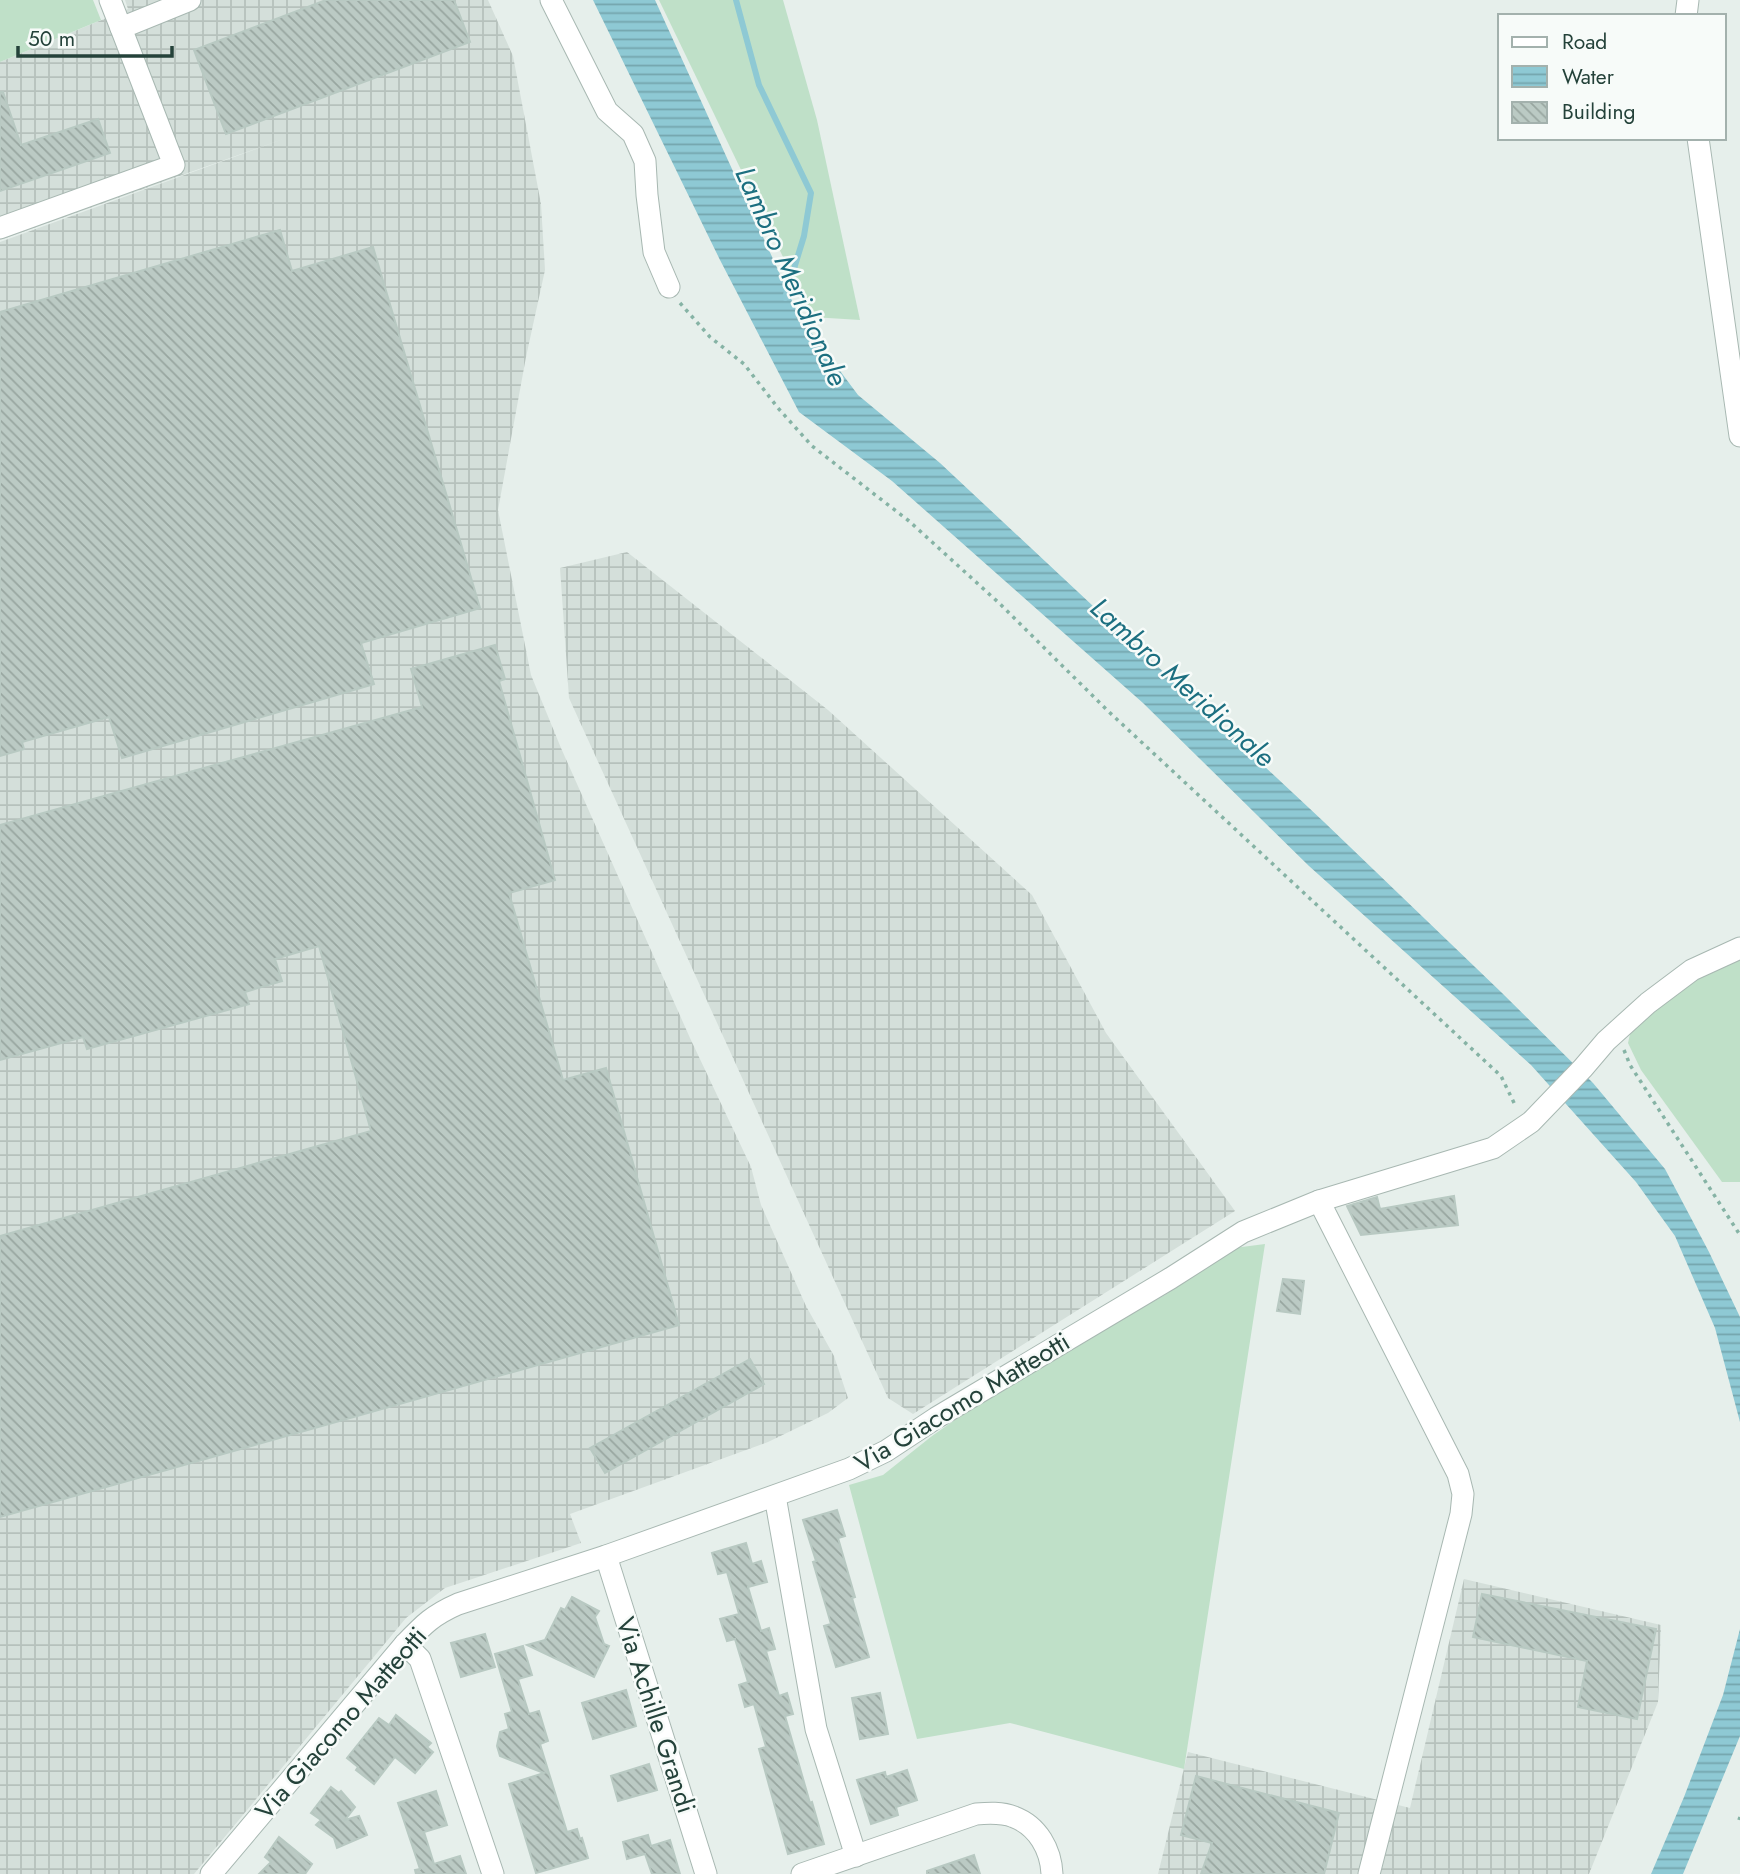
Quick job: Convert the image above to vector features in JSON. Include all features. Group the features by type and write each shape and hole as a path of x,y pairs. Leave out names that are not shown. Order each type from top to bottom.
{"street":[{"path":"0,228 174,165 110,0"},
{"path":"121,29 190,0"},
{"path":"551,0 607,111 632,134 645,161 654,252 669,287"},
{"path":"1698,140 1740,436"},
{"name":"Via Giacomo Matteotti","path":"211,1874 405,1644 422,1625 437,1614 458,1604 606,1556 849,1469 886,1451 946,1411 1243,1232 1319,1201 1493,1148 1531,1122 1583,1069 1606,1041 1648,1003 1692,970 1740,948"},
{"path":"1319,1201 1458,1474 1463,1494 1461,1514 1369,1874"},
{"path":"775,1496 816,1729 856,1856"},
{"name":"Via Achille Grandi","path":"606,1556 706,1874"},
{"path":"405,1644 420,1658 493,1874"},
{"path":"802,1874 976,1814 995,1813 1015,1817 1032,1828 1046,1846 1052,1874"}],"path":[{"path":"669,287 710,337 744,364 811,446 909,521 999,603 1108,711 1502,1076 1516,1105 1520,1129"},
{"path":"1617,1031 1630,1065 1740,1235"}],"shaded area":[{"path":"125,0 488,0 513,56 541,204 545,270 498,510 531,675 690,1038 751,1167 761,1205 806,1306 834,1356 848,1398 828,1413 768,1442 570,1514 581,1543 445,1588 406,1618 194,1874 0,1874 0,242 286,138 0,240 0,62 128,9"},
{"path":"627,552 828,710 1032,895 1106,1033 1235,1211 913,1414 888,1398 569,698 560,568"},
{"path":"1464,1579 1661,1625 1658,1702 1589,1874 1158,1874 1188,1752 1410,1808"}],"green space":[{"path":"0,0 93,0 101,20 0,62"},
{"path":"659,0 783,0 817,120 860,320 812,317"},
{"path":"1740,957 1740,1182 1722,1182 1641,1070 1628,1043 1632,1025 1683,986"},
{"path":"1265,1244 1184,1769 1010,1723 917,1739 849,1485 883,1475 932,1436 1019,1375 1165,1295 1234,1248"}],"water":[{"path":"593,0 655,0 799,316 858,395 940,463 1324,822 1593,1083 1665,1169 1740,1317 1740,1422 1715,1328 1675,1236 1636,1182 1531,1065 1309,866 1143,703 892,481 799,412 720,260"},
{"path":"1740,1629 1740,1736 1683,1874 1651,1874 1723,1695"}],"building":[{"path":"326,0 454,0 470,42 226,134 194,50"},
{"path":"0,92 3,92 21,145 98,119 110,153 0,191"},
{"path":"280,230 292,271 373,247 480,608 361,643 374,684 122,758 109,717 22,742 24,749 0,756 0,312"},
{"path":"495,645 505,679 499,681 555,880 509,893 563,1080 606,1068 679,1325 0,1517 0,1236 371,1131 319,946 275,959 282,981 245,992 249,1004 87,1049 83,1037 0,1060 0,825 422,707 411,669"},
{"path":"1454,1196 1458,1225 1361,1235 1347,1206 1377,1197 1380,1209"},
{"path":"1283,1279 1304,1281 1300,1314 1277,1311"},
{"path":"750,1359 764,1384 605,1473 590,1448"},
{"path":"837,1510 845,1536 838,1538 869,1657 836,1667 824,1626 831,1624 803,1520"},
{"path":"746,1543 752,1564 761,1561 767,1582 748,1587 761,1631 769,1628 775,1649 766,1651 779,1696 787,1693 793,1714 785,1716 824,1844 788,1854 759,1749 766,1747 754,1704 745,1707 739,1685 748,1682 735,1639 727,1641 720,1619 739,1614 727,1572 718,1574 712,1553"},
{"path":"1482,1594 1656,1629 1637,1719 1578,1707 1587,1661 1473,1637"},
{"path":"572,1597 599,1611 595,1617 604,1644 609,1646 594,1677 527,1645 545,1640 561,1608 565,1610"},
{"path":"485,1634 495,1667 461,1677 451,1643"},
{"path":"523,1646 532,1675 518,1679 529,1714 539,1711 548,1741 540,1744 567,1832 577,1829 588,1858 536,1873 509,1784 544,1773 500,1756 497,1746 500,1732 509,1729 505,1714 512,1712 495,1654"},
{"path":"626,1690 636,1726 593,1739 582,1703"},
{"path":"880,1693 888,1734 860,1739 852,1698"},
{"path":"396,1715 431,1743 427,1747 433,1752 415,1773 395,1757 374,1784 356,1770 358,1767 347,1758 379,1718 389,1725"},
{"path":"649,1764 657,1790 618,1801 611,1776"},
{"path":"907,1770 917,1800 896,1807 898,1815 871,1824 857,1780 885,1772 886,1777"},
{"path":"1196,1776 1339,1813 1324,1874 1201,1874 1212,1843 1181,1835"},
{"path":"331,1787 339,1793 341,1791 355,1807 345,1820 359,1816 367,1835 337,1848 334,1838 316,1825 321,1820 311,1813"},
{"path":"436,1791 447,1825 424,1832 434,1864 460,1856 466,1874 416,1874 415,1870 420,1869 398,1803"},
{"path":"648,1835 651,1846 670,1840 680,1874 652,1874 645,1854 627,1859 623,1842"},
{"path":"279,1837 312,1864 305,1874 259,1874 271,1862 265,1857"},
{"path":"974,1855 980,1874 927,1874 927,1871"}],"waterway":[{"name":"Lambro Meridionale","path":"736,0 759,85 811,193 804,236 785,298"}]}
